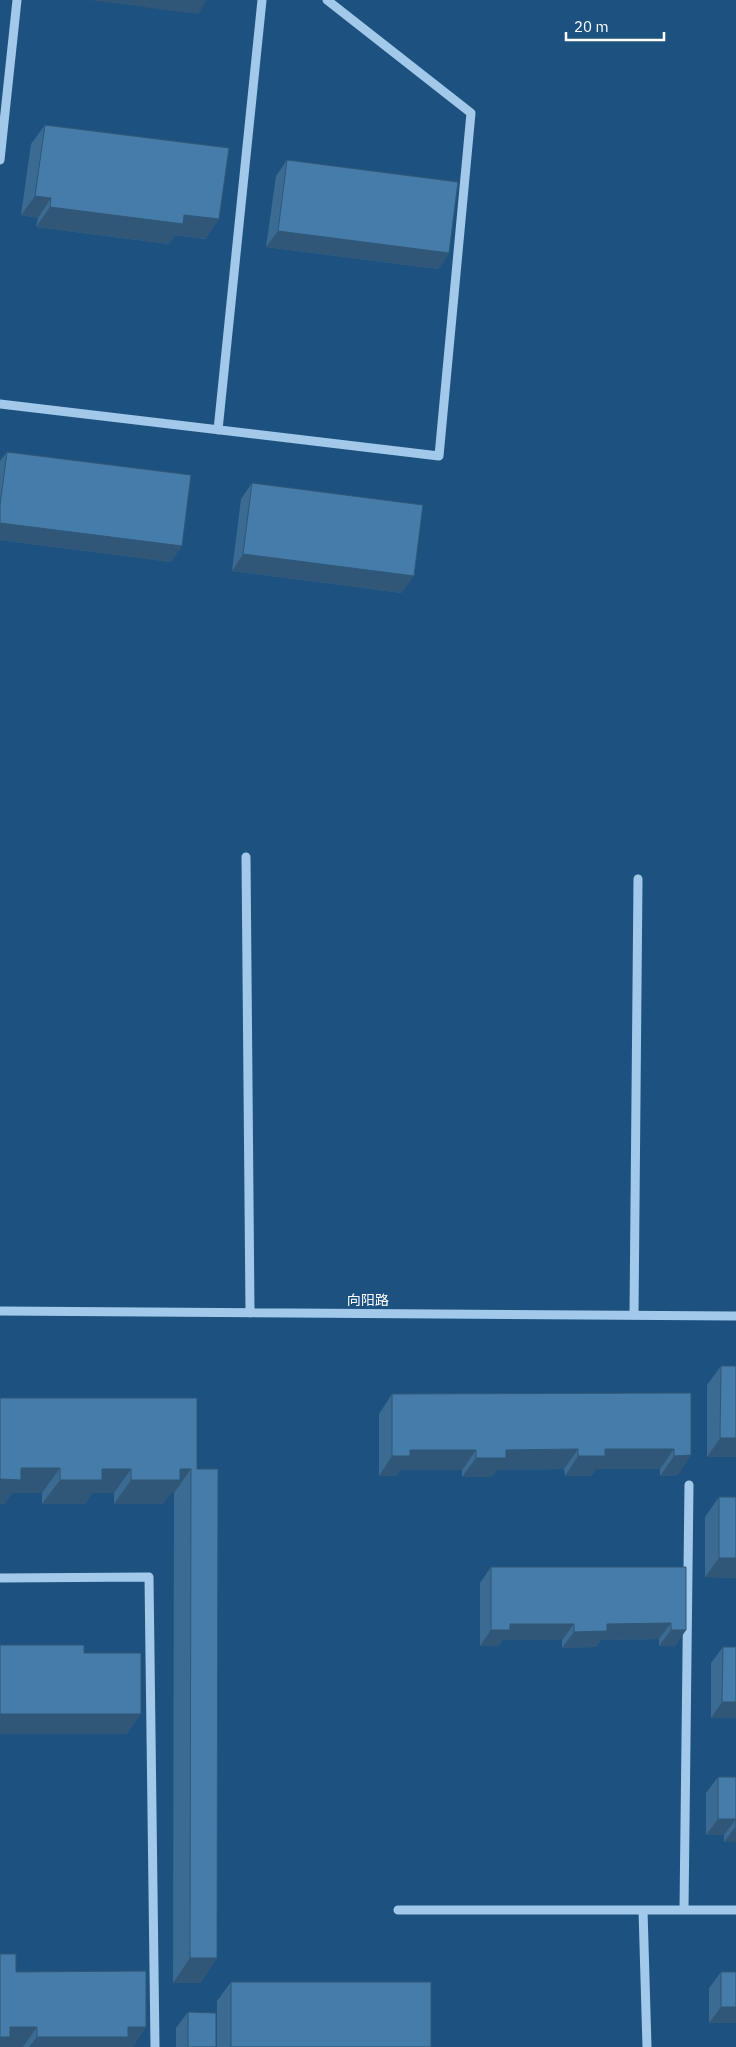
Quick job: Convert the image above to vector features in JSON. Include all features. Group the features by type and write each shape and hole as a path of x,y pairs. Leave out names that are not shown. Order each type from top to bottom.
{"street":[{"path":"0,160 17,0"},
{"path":"218,430 262,0"},
{"path":"0,404 439,456 471,112 327,0"},
{"path":"246,857 250,1313"},
{"path":"634,1315 638,879"},
{"name":"向阳路","path":"0,1311 736,1316"},
{"path":"684,1910 689,1485"},
{"path":"0,1578 149,1577 155,2047"},
{"path":"398,1910 736,1910"},
{"path":"643,1910 647,2047"}],"building":[{"path":"45,125 229,148 219,219 184,215 183,224 50,207 51,198 35,196"},
{"path":"287,160 458,182 449,253 278,231"},
{"path":"7,452 191,475 182,546 0,523 0,505"},
{"path":"252,483 423,505 414,576 243,554"},
{"path":"721,1366 736,1366 736,1438 720,1438"},
{"path":"691,1393 691,1455 674,1456 674,1449 605,1449 605,1456 578,1456 578,1449 506,1450 506,1458 476,1458 476,1450 410,1450 410,1456 392,1456 392,1394"},
{"path":"0,1398 197,1398 197,1469 218,1469 217,1958 190,1958 191,1469 180,1469 180,1480 131,1480 131,1469 102,1469 102,1480 60,1480 60,1468 21,1468 21,1480 0,1479"},
{"path":"719,1497 736,1497 736,1558 719,1558"},
{"path":"491,1567 686,1567 686,1630 671,1630 671,1623 607,1624 607,1631 574,1632 574,1624 510,1624 510,1630 491,1630"},
{"path":"0,1645 84,1645 84,1653 141,1653 141,1714 0,1714"},
{"path":"723,1647 736,1647 736,1702 722,1702"},
{"path":"718,1777 736,1777 736,1819 718,1819"},
{"path":"0,1954 16,1954 16,1972 146,1971 146,2027 128,2027 128,2037 37,2037 37,2027 10,2027 10,2037 0,2037"},
{"path":"721,1972 736,1972 736,2007 721,2007"},
{"path":"231,1982 431,1982 431,2047 231,2047"},
{"path":"188,2012 216,2013 216,2047 188,2047"}]}
